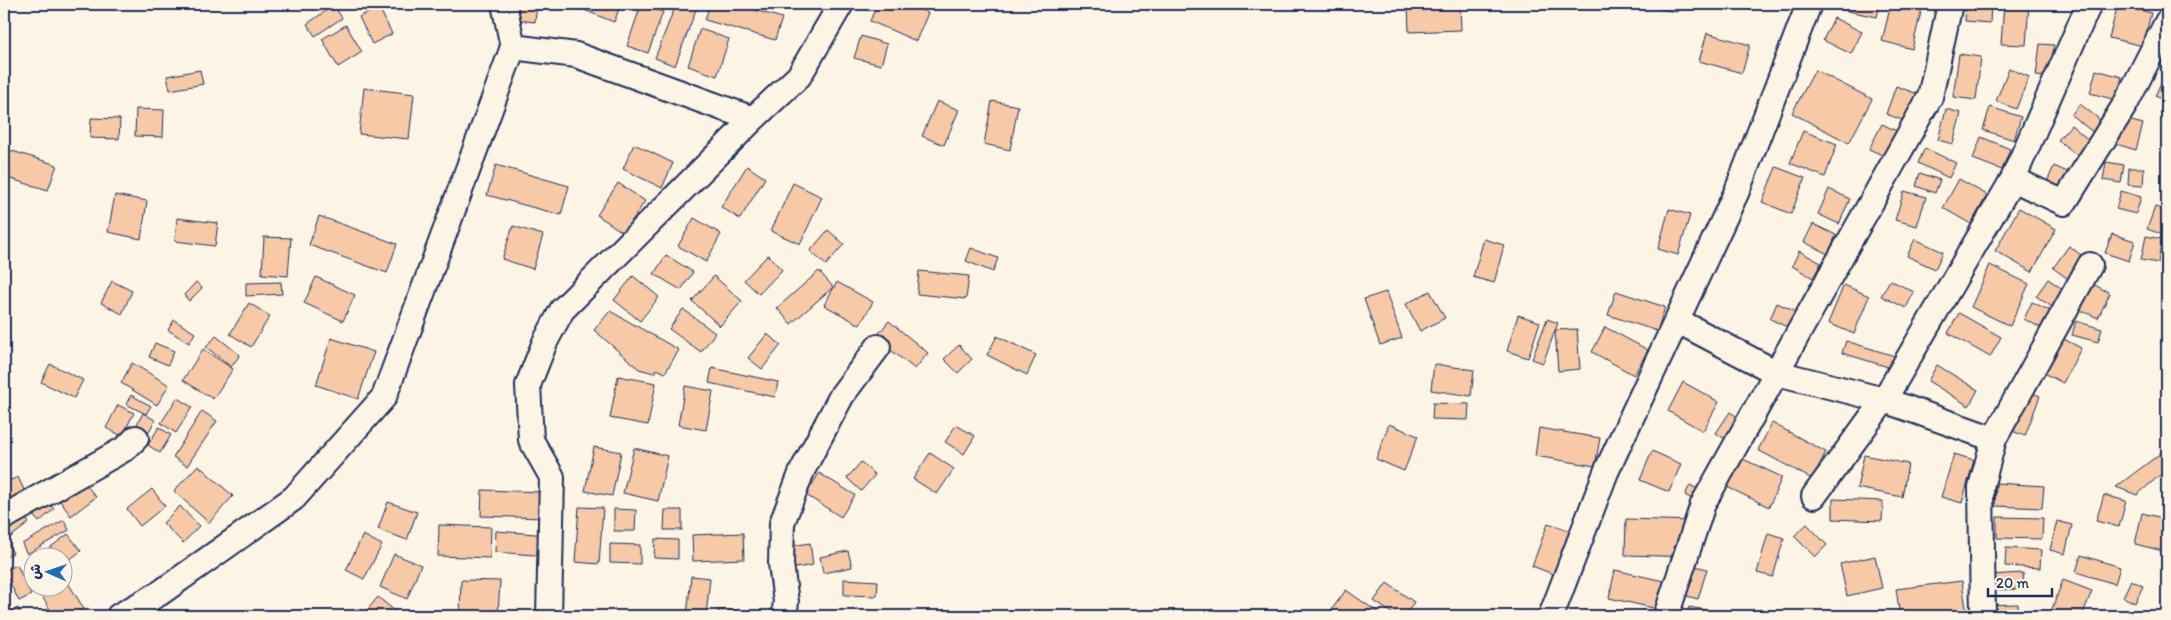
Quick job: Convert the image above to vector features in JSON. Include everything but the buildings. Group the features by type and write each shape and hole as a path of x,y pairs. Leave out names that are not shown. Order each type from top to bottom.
{"street":[{"path":"119,616 160,593 294,498 384,397 513,47 504,4"},
{"path":"549,616 552,477 531,440 528,385 545,342 562,310 799,76 841,4"},
{"path":"1551,616 1606,472 1737,191 1809,4"},
{"path":"1666,616 1703,504 1930,97 1950,4"},
{"path":"1814,496 1884,400 2013,179 2089,4"},
{"path":"2013,179 2064,203 2126,103 2167,22"},
{"path":"513,47 576,55 753,120"},
{"path":"1983,616 1982,487 1994,439 2090,264"},
{"path":"1678,321 1777,373 1884,400 1994,439"},
{"path":"784,616 786,602 782,564 782,523 802,471 842,395 878,348"},
{"path":"4,517 126,448 136,438"}]}
